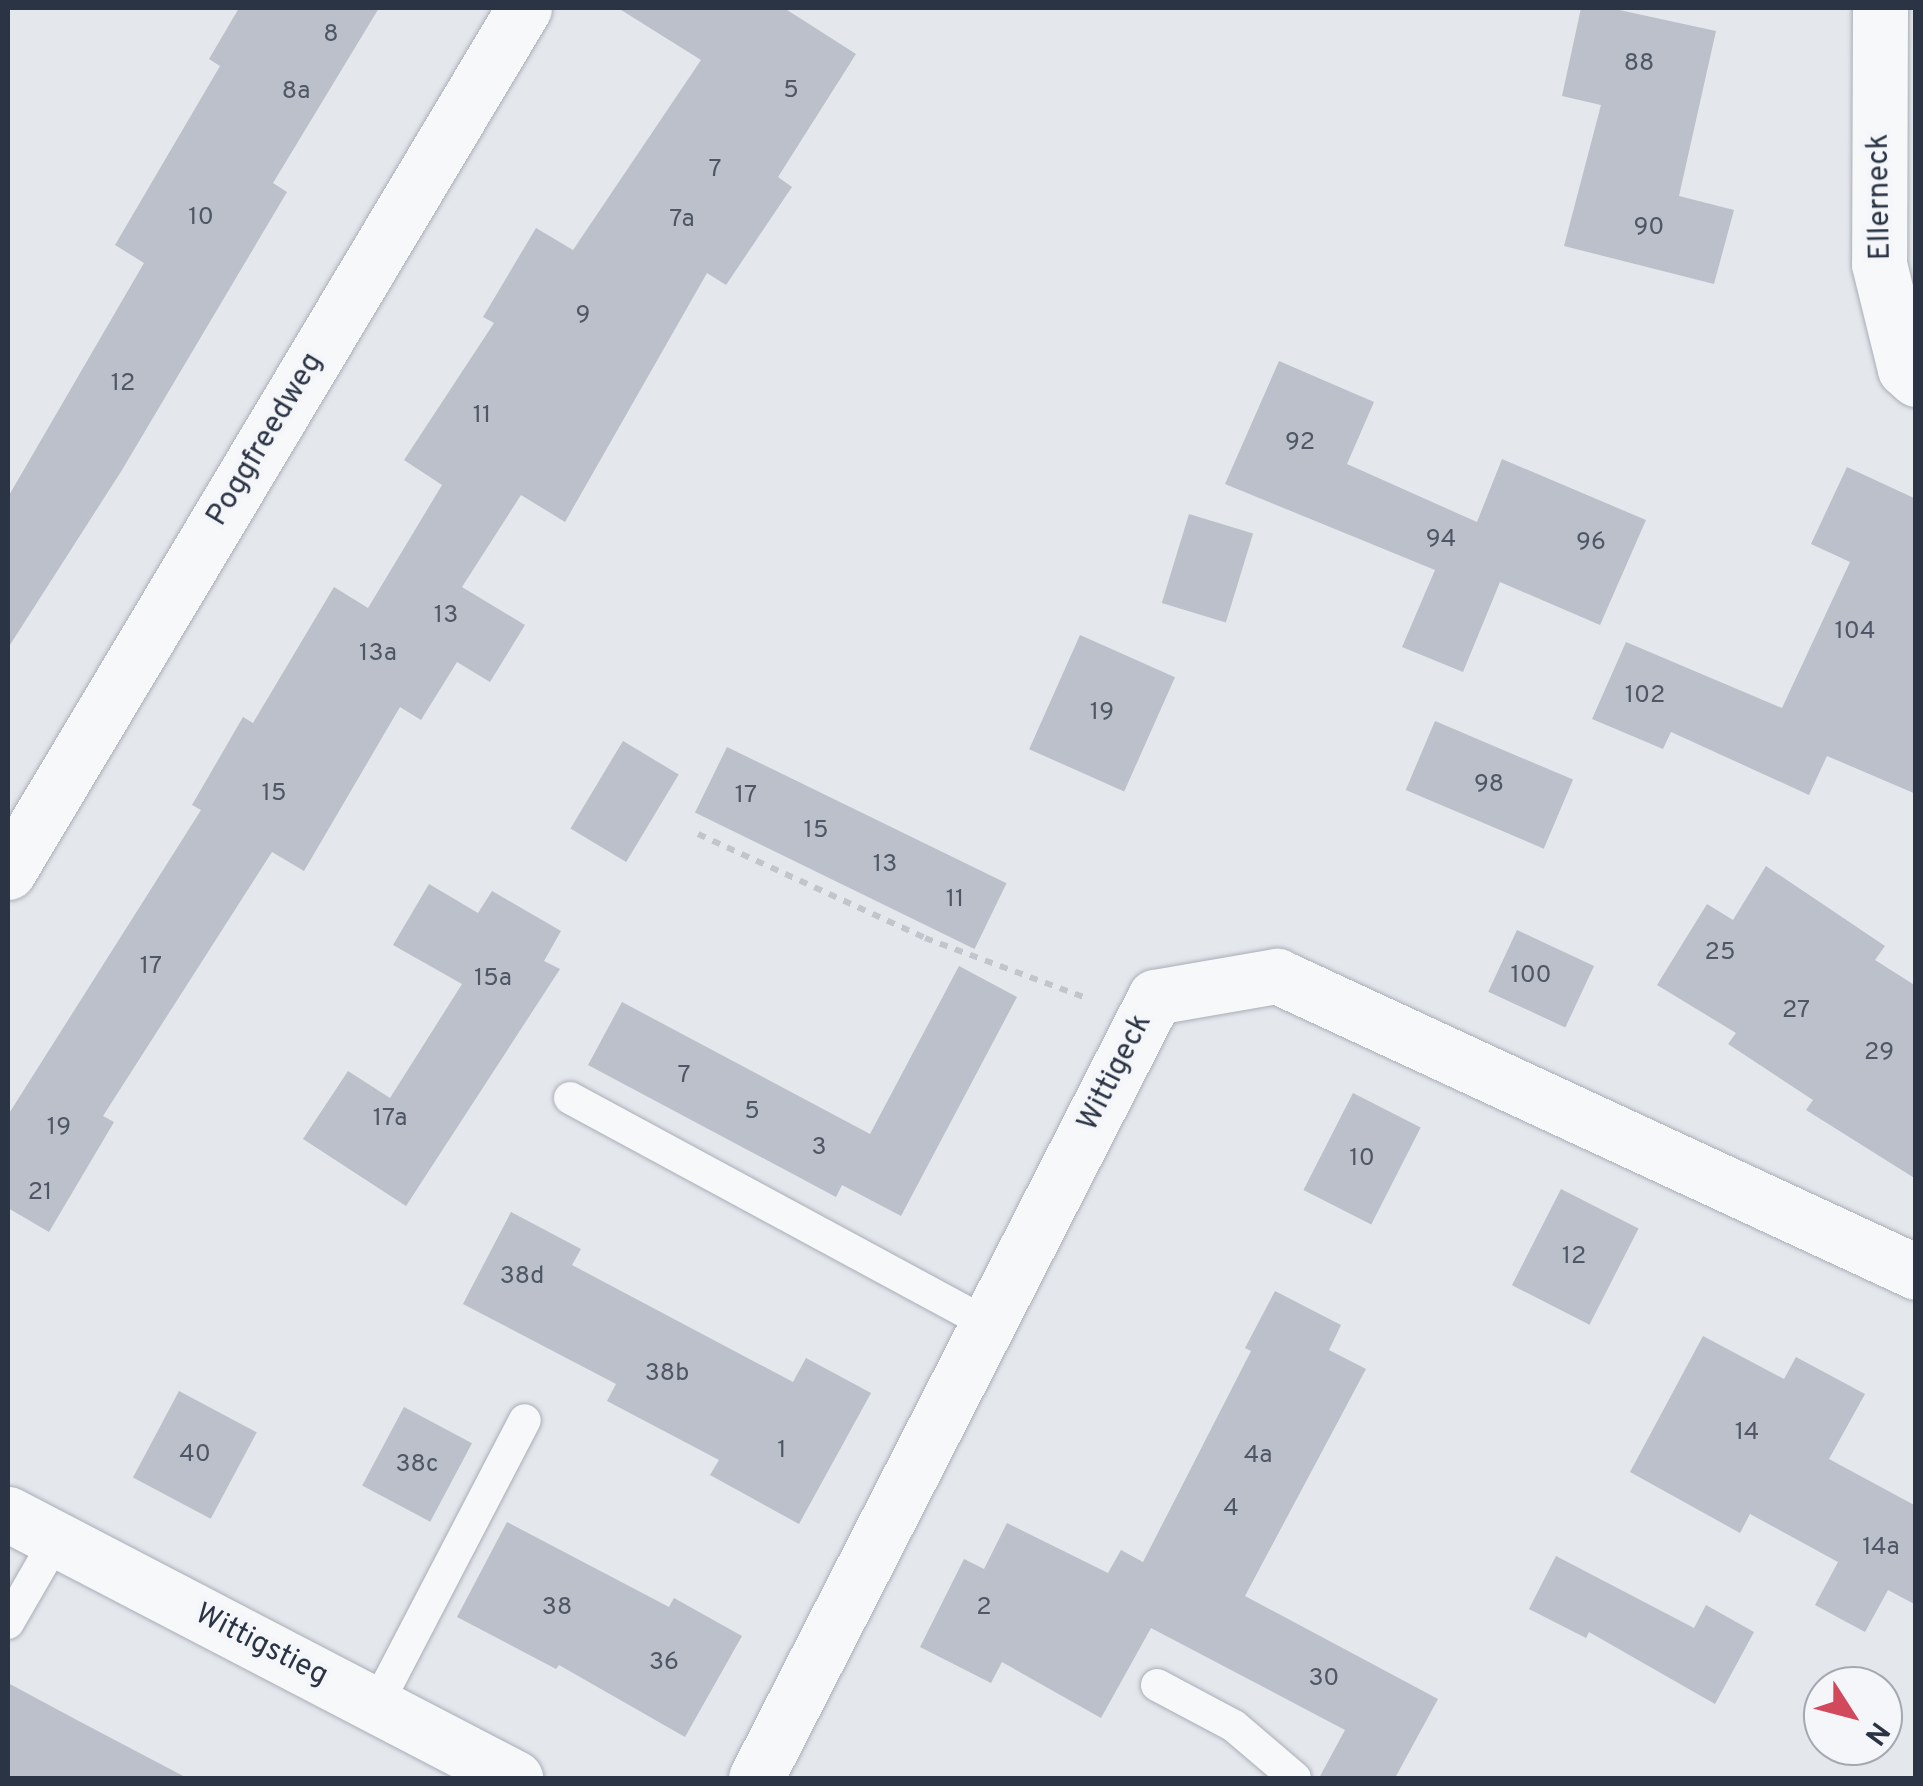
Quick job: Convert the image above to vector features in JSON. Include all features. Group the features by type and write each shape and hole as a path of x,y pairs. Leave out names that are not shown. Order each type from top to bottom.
{"street":[{"name":"Poggfreedweg","path":"8,872 524,8"},
{"name":"Ellerneck","path":"1880,8 1879,264 1905,370 1916,378"},
{"name":"Wittigeck","path":"756,1778 1155,997 1277,976 1916,1272"},
{"name":"Wittigstieg","path":"8,1514 515,1778"}],"lane":[{"path":"570,1098 988,1324"},
{"path":"376,1706 525,1420"},
{"path":"8,1623 56,1540"},
{"path":"1157,1685 1234,1726 1295,1778"}],"path":[{"path":"698,834 924,938 1144,1019"}],"building":[{"path":"239,8 379,8 273,183 287,192 122,470 8,648 8,497 144,263 115,245 220,66 209,59"},
{"path":"618,8 784,8 856,54 778,177 792,187 726,285 707,273 565,522 521,495 462,587 525,625 490,682 457,662 421,720 400,707 304,871 272,852 103,1116 114,1122 49,1232 8,1208 8,1115 201,810 192,805 243,717 253,723 334,587 368,608 442,485 404,460 494,323 483,317 536,228 573,250 701,60"},
{"path":"1581,8 1610,8 1716,31 1679,196 1734,210 1714,284 1564,246 1601,105 1562,96"},
{"path":"1279,361 1374,402 1347,464 1477,522 1502,459 1646,520 1600,625 1500,582 1463,672 1402,647 1435,570 1225,484"},
{"path":"1847,467 1916,499 1916,794 1827,756 1809,795 1671,732 1663,749 1592,719 1626,642 1782,708 1850,562 1811,544"},
{"path":"1189,514 1253,534 1226,623 1162,603"},
{"path":"1080,635 1175,677 1124,791 1029,749"},
{"path":"1435,721 1573,780 1544,849 1406,790"},
{"path":"623,741 679,774 626,862 570,828"},
{"path":"727,747 1007,883 975,949 695,813"},
{"path":"1766,866 1885,946 1875,960 1916,986 1916,1179 1806,1110 1813,1100 1728,1044 1736,1033 1657,985 1707,904 1733,920"},
{"path":"429,884 478,913 492,891 561,931 544,961 560,969 406,1206 303,1139 348,1071 390,1098 462,984 393,945"},
{"path":"1517,930 1594,966 1565,1028 1488,992"},
{"path":"959,966 1017,997 901,1216 842,1185 836,1197 588,1065 622,1002 870,1134"},
{"path":"1353,1093 1421,1128 1371,1225 1304,1190"},
{"path":"1561,1189 1639,1228 1589,1325 1512,1285"},
{"path":"511,1212 581,1249 572,1265 793,1382 806,1358 871,1393 799,1524 710,1475 719,1460 607,1401 616,1384 463,1304"},
{"path":"1275,1291 1341,1325 1329,1350 1366,1369 1245,1596 1438,1699 1395,1778 1319,1778 1345,1730 1151,1628 1101,1718 1002,1662 991,1683 920,1647 964,1559 984,1569 1007,1523 1108,1573 1121,1550 1143,1562 1251,1351 1245,1348"},
{"path":"1703,1336 1784,1379 1796,1357 1865,1394 1829,1459 1916,1506 1916,1605 1888,1590 1865,1632 1815,1605 1838,1562 1750,1514 1740,1533 1630,1472"},
{"path":"179,1391 257,1432 211,1519 133,1478"},
{"path":"404,1407 472,1443 430,1522 362,1486"},
{"path":"507,1522 669,1607 674,1598 742,1636 685,1737 559,1665 556,1669 457,1617"},
{"path":"1556,1556 1694,1628 1706,1605 1754,1632 1715,1704 1589,1632 1586,1638 1529,1609"},
{"path":"8,1683 75,1719 187,1778 8,1778"}]}
